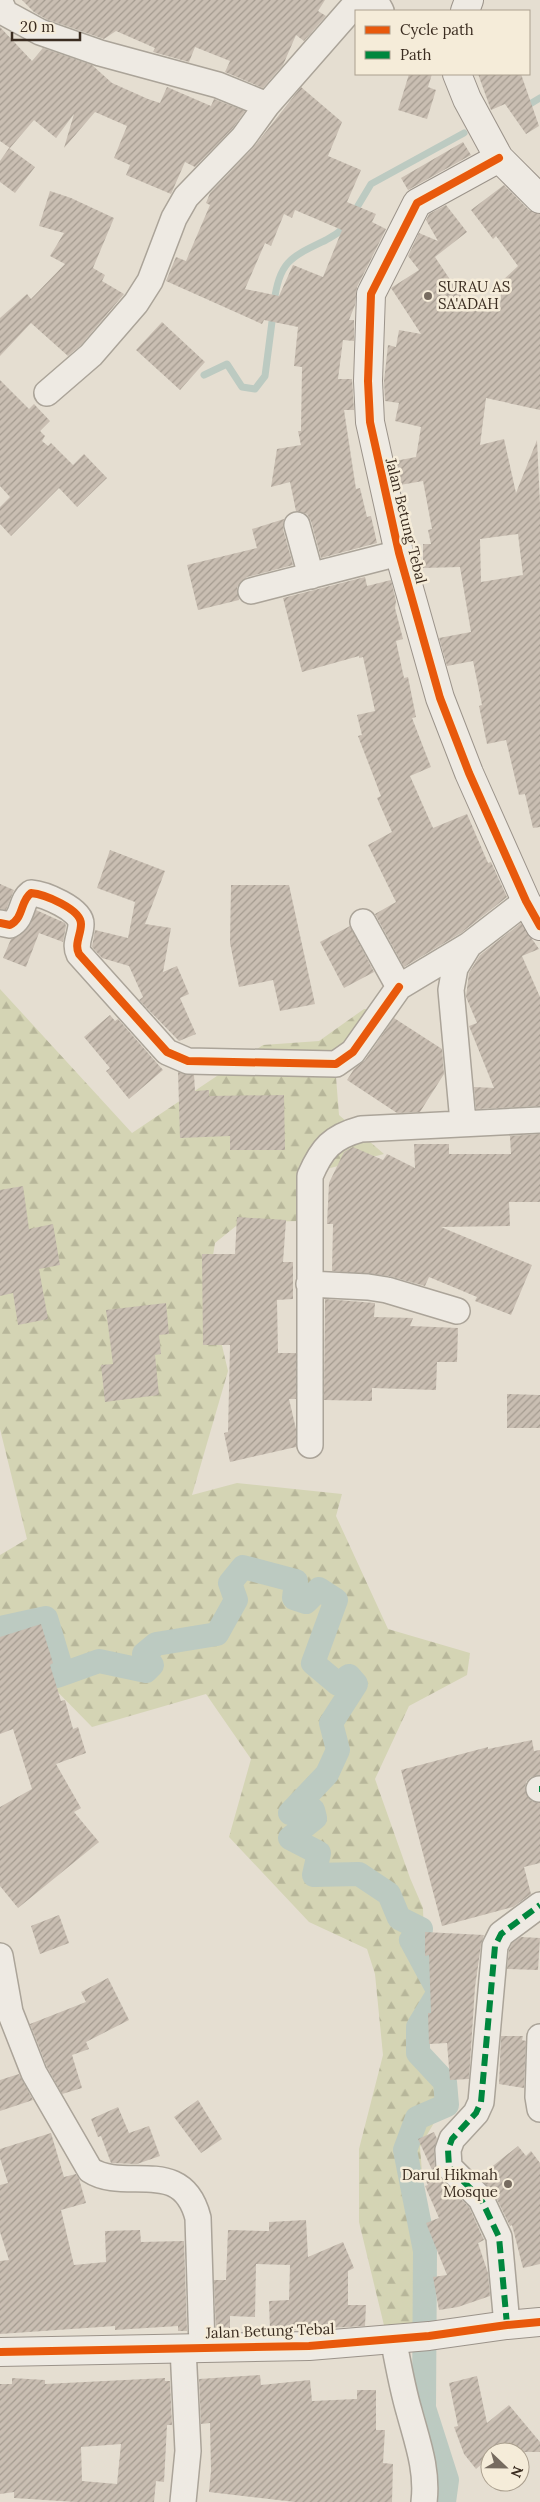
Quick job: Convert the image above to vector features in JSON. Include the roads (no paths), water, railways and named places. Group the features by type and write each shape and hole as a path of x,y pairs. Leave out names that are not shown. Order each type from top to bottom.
{"street":[{"path":"47,392 90,355 136,303 150,281 174,218 186,197 243,138 268,105 359,0"},
{"path":"2,12 40,32 100,53 218,85 268,105"},
{"path":"457,75 467,98 499,158 540,199"},
{"name":"Jalan Betung Tebal","path":"499,158 417,203 371,294 368,381 370,422 399,553 440,698 468,773 526,901 540,926"},
{"path":"297,525 311,576"},
{"path":"251,592 399,553"},
{"path":"0,923 10,925 17,921 27,897 32,893 73,910 80,918 81,924 77,945 79,954 167,1052 174,1057 188,1061 336,1064 353,1052 399,987 469,945 526,901"},
{"path":"363,922 399,987"},
{"path":"463,1122 451,990 455,968 469,945"},
{"path":"310,1445 310,1176 325,1148 336,1138 361,1129 463,1122 540,1120"},
{"path":"309,1284 387,1290 457,1311"},
{"path":"507,2324 498,2237 481,2199 449,2167 448,2150 452,2139 476,2113 481,2102 495,1946 501,1934 540,1905"},
{"path":"0,1956 10,2012 34,2073 90,2170 99,2176 149,2177 175,2185 186,2193 195,2205 198,2218 188,2451 182,2502"},
{"path":"540,2037 538,2097 540,2109"},
{"name":"Jalan Betung Tebal","path":"0,2352 310,2346 409,2338 507,2324 540,2322"},
{"path":"409,2338 409,2411 421,2455 426,2488 424,2502"}],"waterway":[{"path":"525,107 540,98"},
{"path":"353,214 371,184 464,133"},
{"path":"274,303 279,278 289,262 295,256 335,235 347,223"},
{"path":"204,375 227,364 242,387 255,389 265,376 273,314"},
{"path":"0,1628 46,1618 59,1661 57,1676 99,1661 146,1671 152,1665 144,1654 156,1644 217,1634 236,1600 230,1583 243,1567 296,1581 294,1598 306,1602 319,1589 336,1600 313,1663 338,1684 349,1676 356,1684 331,1723 338,1750 327,1774 290,1813 313,1810 315,1818 290,1838 319,1853 314,1875 359,1874 389,1894 399,1918 421,1929 411,1940 439,1992 418,2027 418,2053 445,2082 447,2105 417,2118 405,2150 425,2251 424,2408 447,2480 444,2502"}],"place":[{"name":"SURAU AS SA'ADAH","path":"428,296"},
{"name":"Darul Hikmah Mosque","path":"508,2184"}]}
